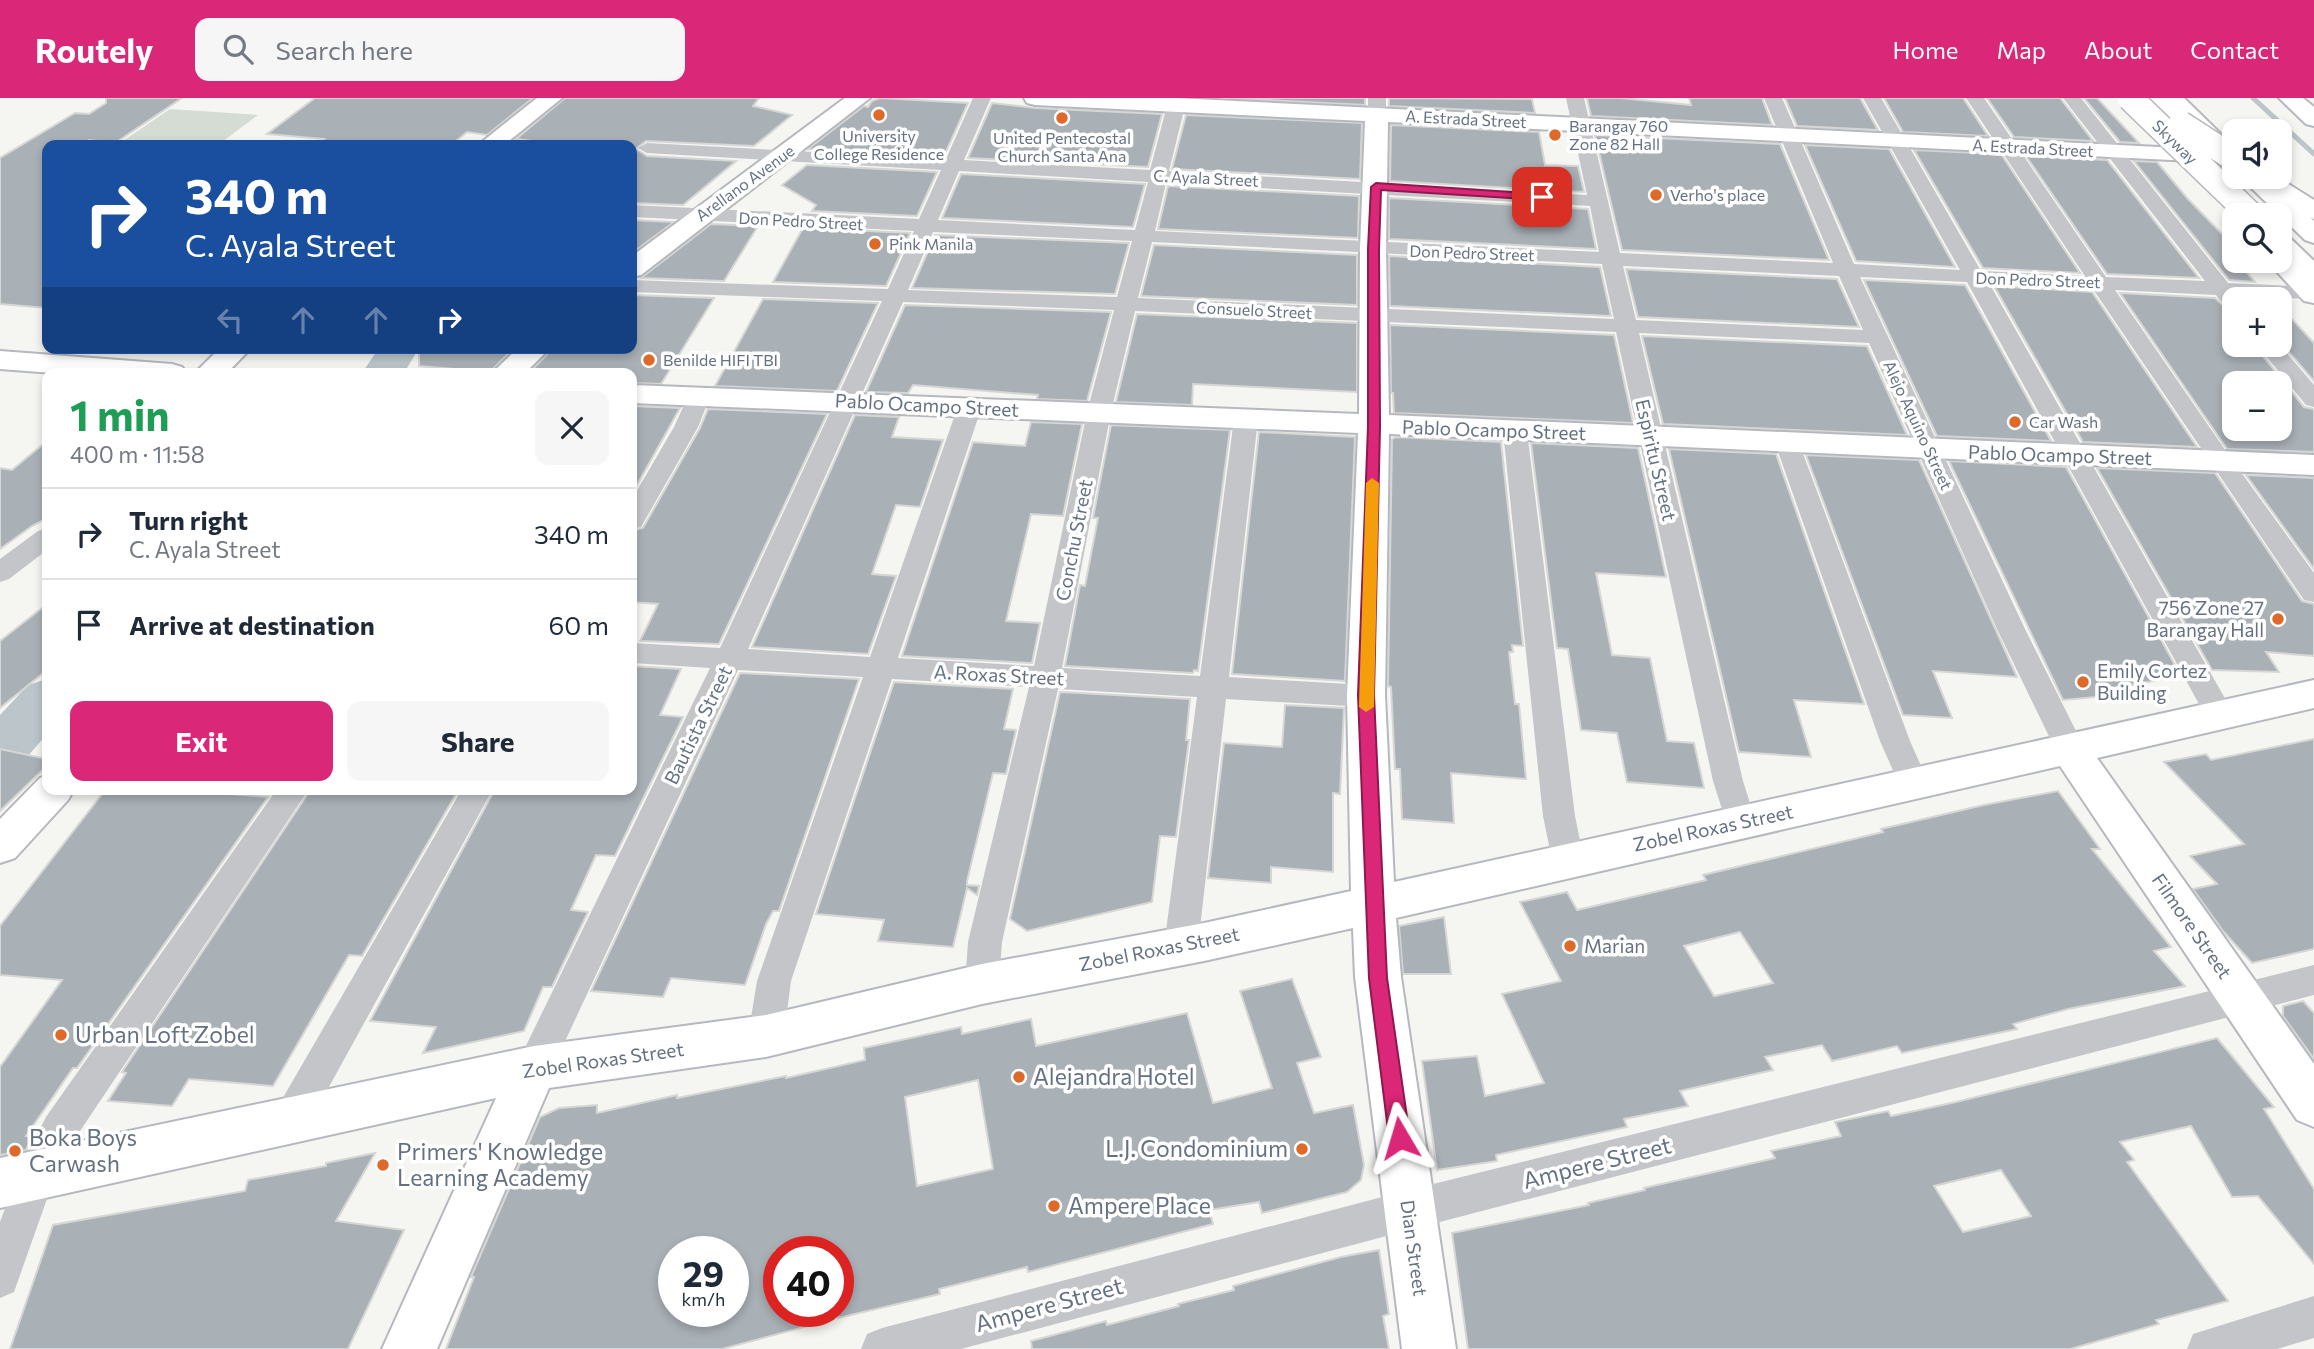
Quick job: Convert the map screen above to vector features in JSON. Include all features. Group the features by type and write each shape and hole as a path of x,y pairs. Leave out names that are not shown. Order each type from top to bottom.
{"main road":[{"path":"497,140 551,98"},
{"name":"Arellano Avenue","path":"637,265 859,98"},
{"name":"A. Estrada Street","path":"1035,98 1377,106 1580,125 2182,154"},
{"path":"2120,98 2239,203"},
{"name":"Skyway","path":"2130,98 2240,203"},
{"path":"2138,98 2224,203"},
{"name":"Skyway","path":"2153,98 2173,109 2222,161"},
{"path":"2290,98 2314,119"},
{"name":"Dian Street","path":"1377,106 1373,249 1374,426 1366,695 1373,905 1378,978 1429,1349"},
{"path":"2173,109 2222,149"},
{"name":"Skyway","path":"2250,189 2265,203"},
{"path":"2265,189 2314,236"},
{"path":"2280,189 2314,211"},
{"name":"Skyway","path":"2292,228 2314,248"},
{"path":"2292,256 2314,284"},
{"path":"2292,269 2314,284"},
{"path":"215,368 231,354"},
{"path":"513,368 529,354"},
{"path":"0,360 106,368"},
{"name":"Pablo Ocampo Street","path":"637,394 970,406 2314,466"},
{"name":"Zobel Roxas Street","path":"18,1179 534,1068 766,1036 982,984 1181,946 1373,905 2314,694"},
{"name":"Filmore Street","path":"2070,749 2314,1104"},
{"path":"0,846 48,795"},
{"name":"Bautista Street","path":"409,1349 534,1068"}],"street":[{"name":"Bautista Street","path":"534,1068 849,401 982,98"},
{"path":"1553,98 1575,100"},
{"name":"Alejo Aquino Street","path":"1773,98 1877,337 2011,629 2070,749"},
{"path":"1872,98 1976,277 2220,716"},
{"path":"1975,98 2221,462 2314,593"},
{"path":"2072,98 2222,289"},
{"name":"Espiritu Street","path":"1575,100 1728,781 1741,822"},
{"name":"Conchu Street","path":"982,984 985,942 1046,677 1099,412 1177,101"},
{"name":"C. Ayala Street","path":"647,148 1598,201"},
{"name":"Don Pedro Street","path":"637,211 2100,282 2222,296"},
{"name":"Don Pedro Street","path":"2292,287 2314,284"},
{"name":"Consuelo Street","path":"637,286 1126,304 1877,337"},
{"path":"2278,357 2314,400"},
{"path":"637,512 686,427 698,397"},
{"path":"766,1036 774,981 970,406"},
{"path":"1181,946 1246,419"},
{"path":"1515,431 1559,816 1567,860"},
{"path":"1787,443 1895,741 1914,784"},
{"path":"0,573 42,541"},
{"name":"A. Roxas Street","path":"637,653 1366,695"},
{"path":"0,1278 18,1179 73,1107 290,795"},
{"path":"290,1121 475,795"},
{"name":"Ampere Street","path":"882,1349 1409,1210 2314,980"},
{"path":"2208,1349 2314,1317"}],"shaded area":[{"path":"170,109 258,115 225,140 124,140"}],"building":[{"path":"106,98 182,98 119,140 42,140 42,308 0,304 0,158 75,113 89,114 106,103"},
{"path":"315,98 533,98 487,135 467,132 457,140 323,140 267,134"},
{"path":"565,98 759,98 753,106 792,115 754,146 646,141 637,148 637,140 516,139"},
{"path":"880,98 968,103 944,156 808,149 864,106 868,107 872,101"},
{"path":"1228,98 1365,98 1365,105"},
{"path":"1389,98 1532,99 1535,113 1389,106"},
{"path":"1587,98 1621,98 1691,105 1689,98 1762,98 1772,125 1591,116"},
{"path":"1785,98 1860,98 1878,130 1797,126"},
{"path":"1884,98 1963,98 1988,136 1903,132"},
{"path":"1987,98 2060,98 2093,141 2014,137"},
{"path":"2084,98 2097,98 2139,143 2120,142"},
{"path":"992,103 1035,108 1162,114 1148,167 968,158"},
{"path":"1186,115 1362,123 1360,179 1172,169"},
{"path":"1391,125 1539,132 1545,165 1578,166 1584,192 1390,181"},
{"path":"1595,135 1780,144 1829,260 1622,250"},
{"path":"1805,145 1889,149 1955,267 1856,261"},
{"path":"637,150 647,156 736,161 683,205 637,203"},
{"path":"1914,150 2001,154 2080,273 1983,268"},
{"path":"2026,156 2107,160 2199,278 2107,274"},
{"path":"2134,161 2157,162 2222,234 2222,271"},
{"path":"807,165 937,172 917,216 812,211 816,205 782,185"},
{"path":"961,174 1145,184 1133,227 942,218"},
{"path":"1168,186 1359,196 1358,238 1158,229"},
{"path":"1389,198 1588,209 1596,249 1389,239"},
{"path":"637,220 674,222 637,249"},
{"path":"711,224 758,226 724,281 641,278"},
{"path":"803,228 910,233 886,286 773,282"},
{"path":"935,235 1129,243 1115,294 912,288"},
{"path":"1154,245 1357,255 1357,305 1141,296"},
{"path":"1389,256 1600,267 1611,316 1390,306"},
{"path":"1626,269 1837,279 1859,327 1638,317"},
{"path":"2223,273 2247,273 2255,282 2229,280"},
{"path":"1864,280 1965,285 2051,441 1937,436"},
{"path":"1994,286 2092,292 2197,447 2083,442"},
{"path":"2120,293 2215,298 2222,304 2222,357 2264,357 2275,371 2222,371 2222,441 2292,441 2292,392 2304,407 2314,409 2314,452 2227,449"},
{"path":"637,295 714,298 661,384 637,383 637,368 534,368 547,354 637,354"},
{"path":"763,299 878,303 837,391 715,386"},
{"path":"905,305 1111,312 1087,401 1037,399 1038,395 913,385 908,393 866,392"},
{"path":"1137,314 1357,323 1357,392 1193,384 1192,405 1116,402"},
{"path":"2292,319 2314,343 2314,381 2292,356"},
{"path":"1390,325 1614,335 1633,423 1394,413"},
{"path":"1642,336 1867,346 1907,435 1663,424"},
{"path":"419,354 508,354 494,368 419,366"},
{"path":"637,406 680,408 637,485"},
{"path":"708,409 827,414 719,644 640,641 658,604 637,602 637,530 643,528"},
{"path":"855,415 899,417 892,437 943,440 920,507 896,505 872,574 896,576 868,654 752,647"},
{"path":"1031,422 1082,424 1063,516 1031,514 1006,621 1040,623 1032,663 902,656 973,442 1025,446"},
{"path":"1111,425 1230,430 1198,671 1194,670 1193,673 1065,666 1080,585 1085,586 1098,518 1093,518"},
{"path":"1259,432 1355,437 1345,681 1232,674"},
{"path":"1396,437 1501,442 1523,646 1512,645 1513,652 1509,652 1515,704 1519,704 1526,779 1451,773 1454,823 1402,819 1400,769 1395,769 1391,687 1388,686 1392,439"},
{"path":"1531,443 1638,448 1666,577 1596,573 1612,655 1650,658 1667,741 1694,743 1704,788 1627,782 1617,733 1581,730 1568,649 1557,648"},
{"path":"42,445 42,521 0,549 0,468 12,470"},
{"path":"1669,449 1776,454 1864,704 1794,700 1811,757 1739,752"},
{"path":"1806,455 1919,460 2017,677 1933,671 1952,718 1903,715"},
{"path":"1949,461 2066,467 2176,667 2164,666 2170,678 2114,688 2118,695 2063,700"},
{"path":"2097,468 2215,473 2302,601 2314,604 2314,656 2266,652 2279,672 2212,670"},
{"path":"2246,475 2314,478 2314,569"},
{"path":"42,608 42,674 0,708 0,641"},
{"path":"637,666 681,669 660,715 683,717 615,856 596,855 571,910 588,912 552,987 543,987 524,1031 423,1053 436,1027 370,1021 492,795 637,795"},
{"path":"740,673 859,679 779,911 773,911 766,924 745,985 671,978 663,997 591,991"},
{"path":"894,682 1013,689 1004,729 1016,730 1006,774 993,773 967,881 967,885 979,886 977,895 967,888 953,947 878,941 884,920 816,914"},
{"path":"1060,692 1190,699 1186,740 1189,740 1176,837 1160,836 1152,902 1027,931 1010,919"},
{"path":"1285,705 1344,708 1340,794 1333,793 1333,872 1271,867 1271,883 1208,878 1224,743 1282,747"},
{"path":"2314,739 2314,949 2252,963 2223,931 2193,889 2217,884 2190,856 2244,844 2164,762 2206,754 2211,760"},
{"path":"0,749 42,758 42,771 0,811"},
{"path":"2058,791 2100,849 2092,849 2171,947 2154,951 2185,986 2068,1009 2013,1024 2017,1029 1902,1053 1897,1046 1832,1061 1822,1045 1765,1057 1773,1070 1680,1091 1688,1106 1624,1119 1627,1127 1496,1155 1497,1161 1437,1170 1422,1061 1477,1056 1485,1096 1544,1083 1502,994 1561,981 1520,902 1567,892 1577,910 1706,880 1703,875 1984,805","holes":["1740,932 1773,983 1714,996 1684,946"]},
{"path":"101,795 268,797 26,1136 33,1136 26,1150 0,1155 0,1067 62,980 0,975 0,926"},
{"path":"307,795 456,795 362,956 349,955 273,1086 189,1079 172,1106 108,1101 126,1073 122,1072"},
{"path":"1444,917 1451,974 1403,974 1399,926"},
{"path":"1292,979 1321,1057 1297,1063 1314,1113 1353,1105 1364,1165 1361,1180 1347,1192 1262,1213 1259,1202 1209,1210 1213,1224 1028,1272 1027,1267 939,1289 940,1294 854,1314 854,1236 763,1236 763,1327 804,1327 722,1349 446,1349 474,1277 471,1277 540,1117 559,1108 597,1105 597,1113 677,1095 677,1098 786,1078 865,1060 864,1048 961,1027 962,1034 1031,1019 1036,1046 1187,1013 1213,1103 1272,1088 1240,991","holes":["978,1080 993,1169 917,1186 905,1097"]},
{"path":"2303,1001 2314,1013 2314,1059 2283,1016 2283,1006"},
{"path":"2217,1038 2274,1107 2264,1109 2314,1189 2314,1264 2258,1196 2232,1197 2191,1126 2120,1142 2134,1160 2127,1162 2228,1301 2156,1320 2159,1324 2070,1349 1468,1349 1452,1233 1589,1205 1588,1203 1645,1190 1644,1188 1775,1158 1771,1151 1841,1136 1835,1122 1888,1111 1891,1116","holes":["2001,1170 2031,1216 1963,1232 1934,1186"]},
{"path":"375,1153 336,1221 404,1230 348,1349 10,1349 53,1225 245,1191 248,1180 326,1166 326,1163"},
{"path":"1379,1250 1389,1314 1383,1316 1389,1349 1032,1349 1031,1341 1106,1321 1107,1325 1234,1290 1233,1286 1341,1257"}],"waterway":[{"path":"2253,98 2314,154"},
{"path":"386,368 395,354"},
{"path":"0,750 42,704"}],"slow traffic":[{"path":"1366,707 1372,483"}],"place":[{"name":"University College Residence","path":"879,115"},
{"name":"United Pentecostal Church Santa Ana","path":"1062,118"},
{"name":"Barangay 760 Zone 82 Hall","path":"1555,135"},
{"name":"Verho's place","path":"1656,195"},
{"name":"Pink Manila","path":"875,244"},
{"name":"Benilde HIFI TBI","path":"649,360"},
{"name":"Car Wash","path":"2015,422"},
{"name":"756 Zone 27 Barangay Hall","path":"2278,619"},
{"name":"Emily Cortez Building","path":"2083,682"},
{"name":"Marian","path":"1570,946"},
{"name":"Urban Loft Zobel","path":"61,1035"},
{"name":"Alejandra Hotel","path":"1019,1077"},
{"name":"L.J. Condominium","path":"1302,1149"},
{"name":"Boka Boys Carwash","path":"15,1151"},
{"name":"Primers' Knowledge Learning Academy","path":"383,1165"},
{"name":"Ampere Place","path":"1054,1206"}],"route":[{"path":"1400,1138 1378,978 1366,695 1374,426 1373,249 1376,187 1542,197"}]}
